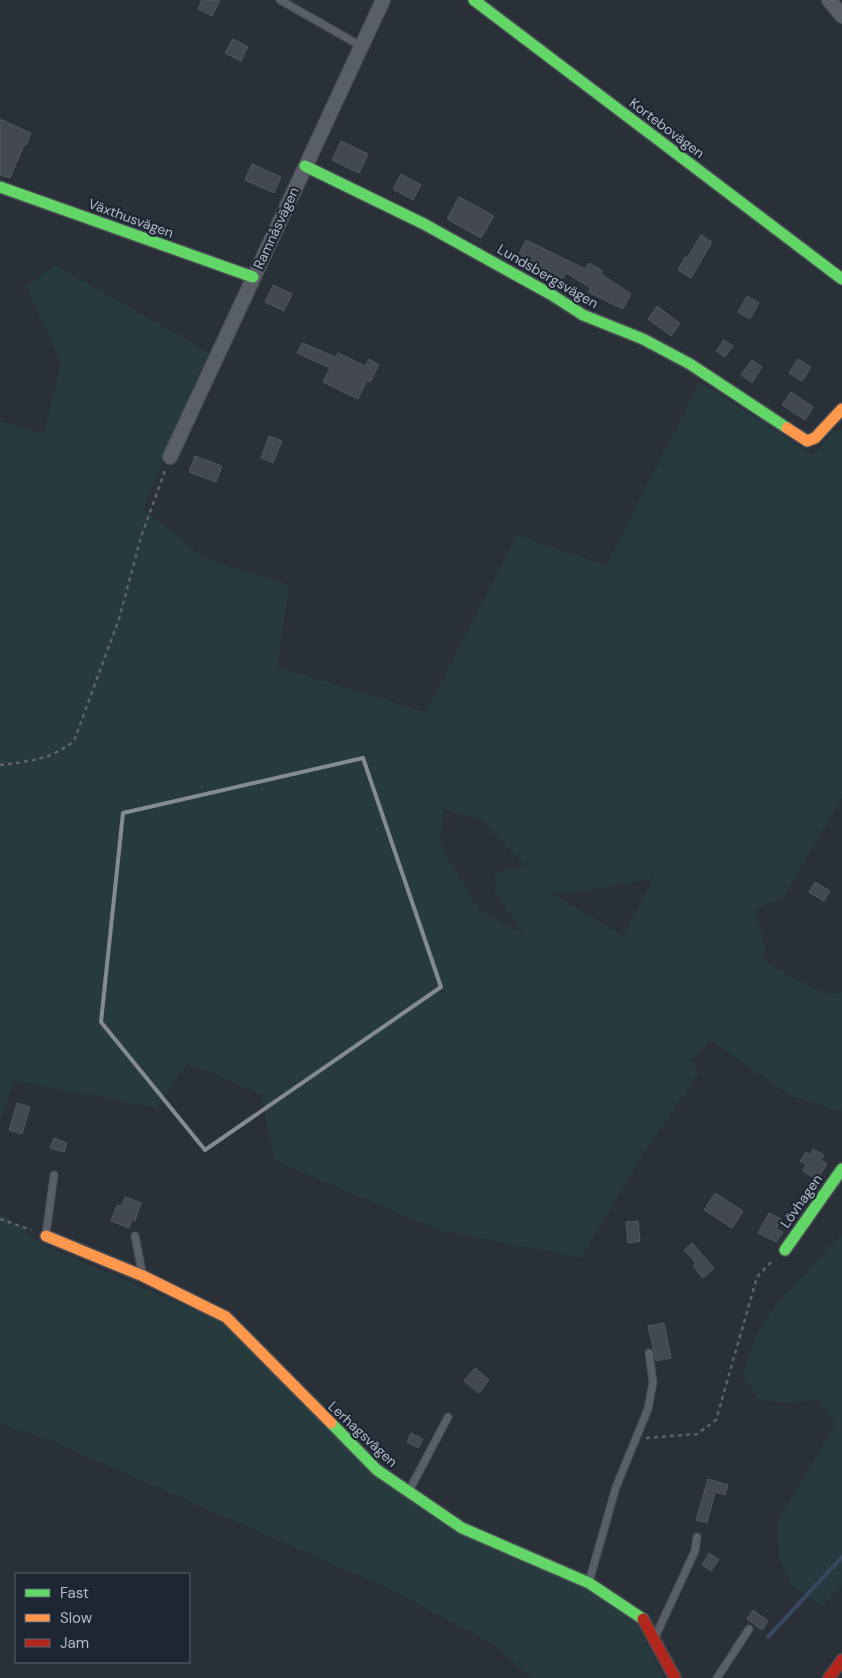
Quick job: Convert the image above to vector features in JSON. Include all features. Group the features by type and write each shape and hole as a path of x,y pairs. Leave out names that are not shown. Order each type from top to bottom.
{"street":[{"name":"Ramnåsvägen","path":"170,457 383,0"},
{"name":"Kortebovägen","path":"474,0 842,279"},
{"path":"829,0 842,16"},
{"name":"Lundsbergsvägen","path":"305,166 424,224 498,264 584,315 643,339 682,360 744,398 808,441 815,438 842,408"},
{"name":"Växthusvägen","path":"0,187 253,277"},
{"name":"Lövhagen","path":"785,1250 842,1169"},
{"name":"Lerhagsvägen","path":"46,1236 143,1276 226,1317 376,1470 462,1528 588,1583 642,1618 676,1678"},
{"path":"829,1678 842,1660"}],"lane":[{"path":"280,0 361,46"},
{"path":"46,1236 54,1175"},
{"path":"135,1236 143,1276"},
{"path":"588,1583 616,1487 648,1409 653,1382 648,1353"},
{"path":"408,1492 448,1417"},
{"path":"655,1638 695,1551 696,1537"},
{"path":"717,1678 749,1628"}],"path":[{"path":"0,765 30,761 59,753 74,741 120,619 141,537 170,457"},
{"path":"0,1219 46,1236"},
{"path":"635,1440 657,1436 697,1434 716,1420 757,1277 785,1250"}],"highlighted area":[{"path":"363,758 441,987 205,1150 101,1022 123,813"}],"green space":[{"path":"55,265 210,353 143,508 204,558 289,585 277,667 426,712 517,535 606,565 700,382 813,455 835,430 842,430 842,798 783,898 755,910 766,948 762,959 798,981 825,994 842,992 842,1112 791,1096 710,1040 692,1060 698,1074 636,1165 581,1258 441,1231 275,1161 261,1094 187,1063 157,1108 14,1081 0,1122 0,421 44,434 61,362 26,286","holes":["444,809 482,820 526,867 507,868 495,876 495,892 523,933 479,910 440,845","654,878 623,936 550,892 582,892"]},
{"path":"0,1212 45,1246 222,1321 374,1473 588,1587 635,1619 663,1678 532,1678 493,1644 387,1588 54,1442 0,1424"},
{"path":"842,1234 842,1585 822,1606 791,1585 779,1558 778,1521 836,1424 818,1400 783,1403 758,1399 743,1375 757,1333 777,1304"}],"building":[{"path":"202,0 220,0 212,16 198,9"},
{"path":"233,39 248,47 241,61 225,53"},
{"path":"0,119 31,133 10,178 0,175"},
{"path":"341,141 368,154 359,173 332,160"},
{"path":"252,164 281,177 274,193 245,180"},
{"path":"401,174 421,185 413,200 393,189"},
{"path":"459,197 494,216 481,238 447,219"},
{"path":"701,235 712,242 691,278 678,270"},
{"path":"526,240 585,269 589,263 603,271 601,274 631,294 623,309 588,292 591,288 566,273 562,280 518,256"},
{"path":"273,285 292,294 284,311 265,302"},
{"path":"747,296 759,303 750,319 738,312"},
{"path":"657,306 680,323 671,336 648,319"},
{"path":"724,340 733,346 725,357 716,351"},
{"path":"302,343 336,357 338,353 365,366 369,359 379,365 370,382 367,380 358,399 323,382 330,368 297,353"},
{"path":"798,359 811,367 802,381 789,373"},
{"path":"752,360 762,367 752,383 741,375"},
{"path":"791,392 813,407 805,420 782,405"},
{"path":"269,436 282,441 273,463 261,458"},
{"path":"195,456 222,466 216,482 189,472"},
{"path":"815,882 830,891 824,901 809,892"},
{"path":"17,1103 30,1107 22,1134 9,1130"},
{"path":"54,1138 67,1143 64,1152 50,1148"},
{"path":"813,1149 824,1155 821,1160 827,1164 817,1180 803,1171 806,1165 800,1161 806,1152 810,1155"},
{"path":"715,1193 743,1211 732,1228 704,1210"},
{"path":"125,1197 141,1203 135,1221 132,1219 129,1228 111,1221 117,1205 122,1206"},
{"path":"769,1213 781,1219 776,1229 783,1232 776,1242 758,1233"},
{"path":"638,1221 640,1241 628,1243 626,1222"},
{"path":"692,1243 714,1268 703,1278 693,1266 696,1263 684,1250"},
{"path":"664,1323 671,1358 656,1361 648,1326"},
{"path":"475,1368 489,1380 479,1393 464,1381"},
{"path":"411,1433 423,1439 418,1448 407,1442"},
{"path":"708,1479 728,1485 725,1495 715,1492 707,1523 696,1520"},
{"path":"709,1553 719,1560 711,1571 702,1565"},
{"path":"753,1610 768,1621 762,1630 747,1619"}],"waterway":[{"path":"768,1637 842,1557"}],"traffic: fast":[{"path":"474,0 842,279"},
{"path":"305,166 424,224 552,295 583,315 643,339 690,364 787,428"},
{"path":"0,187 253,277"},
{"path":"785,1250 842,1169"},
{"path":"331,1423 377,1470 462,1528 589,1583 643,1619"}],"traffic: slow":[{"path":"787,428 807,441 815,438 842,409"},
{"path":"46,1236 143,1276 226,1317 331,1423"}],"traffic: jam":[{"path":"643,1619 675,1678"},
{"path":"829,1678 842,1660"}]}
